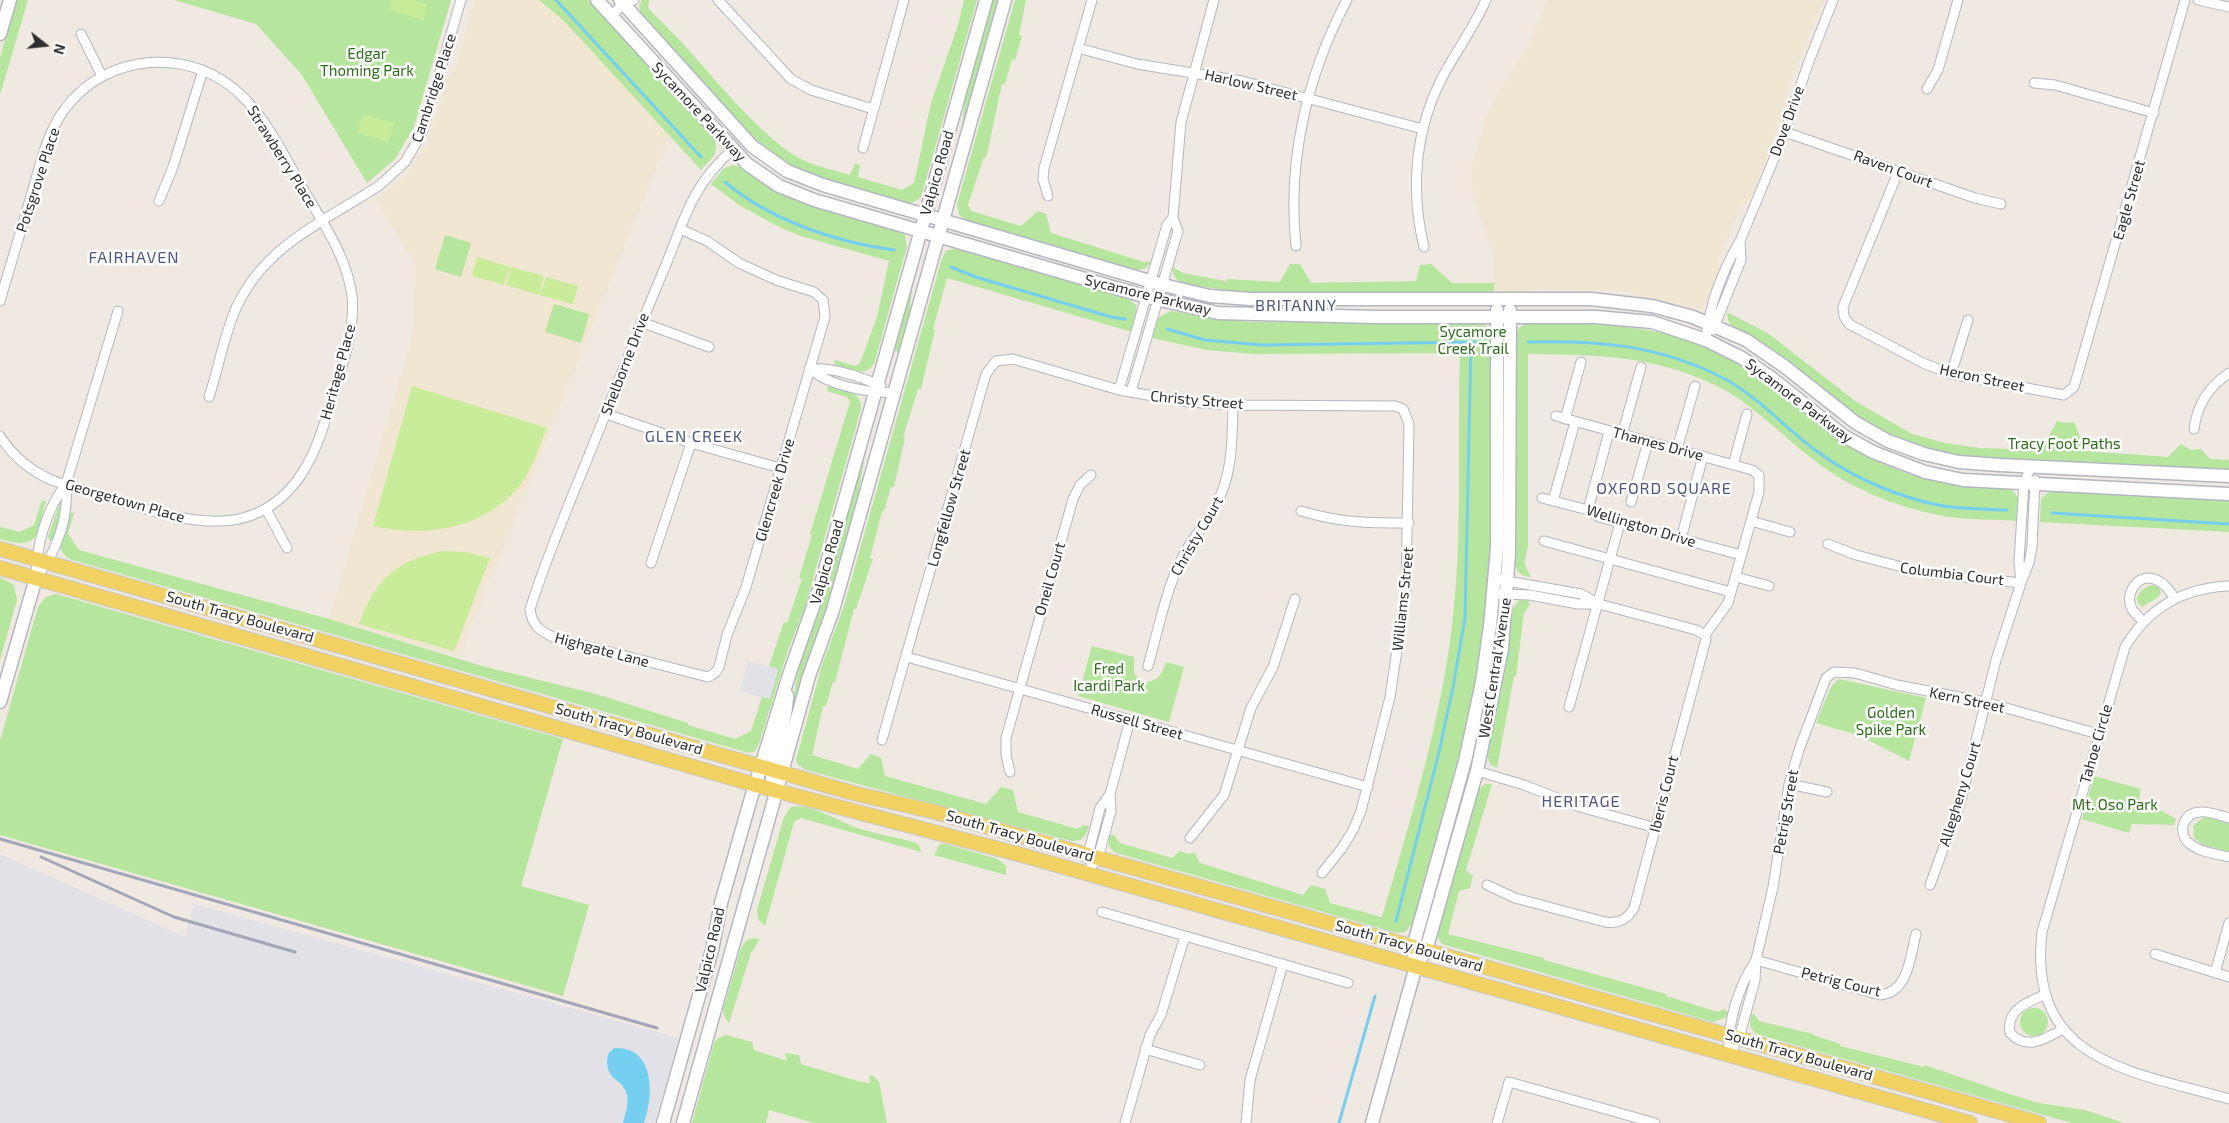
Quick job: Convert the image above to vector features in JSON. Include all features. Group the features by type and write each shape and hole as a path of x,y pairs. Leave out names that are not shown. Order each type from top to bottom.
{"main road":[{"path":"0,34 10,0"},
{"name":"Sycamore Parkway","path":"597,0 732,150 765,177 797,194 1153,299 1210,312 1246,315 1596,316 1652,322 1706,340 1757,368 1844,436 1890,460 1943,477 2030,484 2229,494"},
{"name":"Valpico Road","path":"683,1123 777,791 772,769 787,715 788,680 821,584 986,0"},
{"name":"Valpico Road","path":"663,1123 712,950 724,893 755,784 772,769 833,610 1005,0"},
{"name":"Sycamore Parkway","path":"625,1 741,135 775,164 809,181 1157,283 1210,296 1251,299 1591,299 1629,302 1672,311 1712,324 1769,355 1856,423 1888,441 1943,459 2031,466 2229,476"},
{"name":"West Central Avenue","path":"1372,1123 1416,966 1472,734 1501,587 1497,300"},
{"name":"West Central Avenue","path":"1420,948 1477,771 1498,673 1510,300"},
{"name":"South Tracy Boulevard","path":"0,549 772,769 1092,856 2038,1123"},
{"name":"South Tracy Boulevard","path":"0,568 777,791 1086,873 1970,1123"},
{"path":"0,702 36,578"}],"street":[{"name":"Cambridge Place","path":"209,396 234,316 243,295 274,254 289,241 380,186 399,168 414,148 427,118 461,0"},
{"path":"718,0 791,79 811,90 873,109"},
{"path":"863,148 904,0"},
{"path":"1048,196 1043,179 1044,168 1092,0"},
{"path":"1131,392 1157,283 1178,231 1173,218 1181,122 1214,0"},
{"path":"1296,246 1294,226 1295,173 1308,98 1329,38 1347,0"},
{"path":"1424,247 1420,228 1416,178 1423,129 1442,77 1477,20 1486,0"},
{"name":"Dove Drive","path":"1706,340 1740,260 1740,241 1785,132 1808,64 1833,0"},
{"path":"1927,90 1938,70 1958,0"},
{"name":"Eagle Street","path":"2064,394 2074,387 2185,0"},
{"path":"2198,0 2229,7"},
{"path":"611,16 625,1"},
{"path":"80,34 102,76"},
{"name":"Harlow Street","path":"1078,48 1138,64 1242,81 1423,129"},
{"name":"Strawberry Place","path":"102,76 122,67 145,62 168,62 203,70 233,87 259,115 322,220"},
{"path":"159,201 173,167 203,70"},
{"name":"Potsgrove Place","path":"0,301 50,135 63,112 77,94 102,76"},
{"path":"2034,83 2055,85 2154,112"},
{"name":"Raven Court","path":"1785,132 1975,198 2001,204"},
{"name":"Shelborne Drive","path":"537,588 641,322 699,186 732,150"},
{"name":"Heron Street","path":"1898,172 1843,307 1844,316 1849,324 1922,363 1951,374 2064,394"},
{"name":"Heritage Place","path":"266,509 278,502 299,479 314,453 352,327 352,296 345,266 322,220"},
{"name":"Glencreek Drive","path":"680,229 708,240 739,263 776,280 814,292 823,300 825,317 746,588 727,634 719,667 711,676"},
{"path":"1119,390 1153,299"},
{"path":"36,578 67,507 66,484 118,311"},
{"path":"1951,374 1968,320"},
{"path":"641,322 709,347"},
{"name":"Christy Street","path":"996,361 1013,359 1119,390 1188,402 1233,405 1387,404 1403,409"},
{"name":"Longfellow Street","path":"882,740 986,374 996,361"},
{"path":"1553,501 1581,362"},
{"path":"1622,435 1641,367"},
{"path":"810,369 826,368 876,389 894,393"},
{"path":"2194,429 2196,412 2201,401 2229,373"},
{"path":"1677,449 1695,386"},
{"name":"Christy Court","path":"1148,666 1171,582 1178,566 1215,508 1225,486 1232,454 1233,405"},
{"name":"Williams Street","path":"1322,873 1353,830 1368,787 1390,697 1398,652 1406,590 1409,523 1409,424 1403,409"},
{"path":"606,414 691,443 780,468"},
{"path":"1733,464 1747,414"},
{"name":"Thames Drive","path":"1556,416 1752,470 1759,474 1760,484 1751,521"},
{"path":"1588,510 1609,432"},
{"name":"Georgetown Place","path":"0,436 12,451 30,467 48,479 190,520 228,521 266,509"},
{"path":"1631,502 1648,442"},
{"path":"651,562 691,443"},
{"path":"1681,539 1703,456"},
{"path":"2021,583 2019,561 2031,466"},
{"name":"Oneil Court","path":"1010,772 1006,755 1006,738 1073,499 1080,486 1091,475"},
{"path":"42,561 52,503 66,484"},
{"name":"Wellington Drive","path":"1542,498 1588,510 1599,517 1741,555"},
{"path":"266,509 287,548"},
{"path":"1301,511 1333,520 1355,523 1409,523"},
{"path":"1501,587 1530,595 1578,604 1599,604 1696,630 1705,635 1723,612 1736,577 1751,521 1790,532"},
{"path":"1569,707 1599,604 1620,522"},
{"path":"1544,541 1731,592"},
{"name":"Columbia Court","path":"1828,544 1864,558 1924,573 2021,583"},
{"path":"1736,577 1768,586"},
{"path":"2143,621 2132,609 2130,595 2139,580 2146,578 2164,583 2174,597"},
{"name":"Allegheny Court","path":"1930,885 1962,797 1985,702 2021,583"},
{"name":"Tahoe Circle","path":"2229,586 2192,591 2174,597 2143,621 2125,647 2098,734 2042,932 2040,960 2044,995 2063,1028 2074,1041 2099,1060 2229,1099"},
{"name":"Highgate Lane","path":"537,588 530,609 531,620 539,631 555,638 695,675 711,676"},
{"path":"1190,838 1224,795 1251,708 1273,667 1294,599"},
{"name":"Iberis Court","path":"1487,885 1515,898 1615,923 1630,915 1634,908 1672,772 1677,741 1705,645 1705,635"},
{"name":"Russell Street","path":"907,657 1368,787"},
{"name":"Kern Street","path":"1834,672 1849,672 1897,685 1985,702 2098,734"},
{"name":"Petrig Street","path":"1729,1055 1755,980 1756,960 1773,887 1789,784 1820,690 1826,678 1834,672"},
{"path":"1086,873 1111,812 1110,794 1130,720"},
{"path":"1477,771 1524,785 1580,807 1656,828"},
{"path":"1789,784 1827,792"},
{"path":"2229,818 2199,811 2191,814 2185,820 2182,830 2184,838 2190,845 2229,857"},
{"path":"1102,912 1348,983"},
{"path":"2215,973 2229,923"},
{"name":"Petrig Court","path":"1756,960 1880,994 1889,994 1897,989 1903,980 1916,934"},
{"path":"1125,1123 1145,1050 1150,1035 1162,1014 1185,936"},
{"path":"2155,954 2229,977"},
{"path":"1246,1123 1250,1080 1283,964"},
{"path":"2044,995 2016,1010 2009,1024 2010,1033 2023,1043 2031,1043 2048,1038 2063,1028"},
{"path":"1145,1050 1200,1066"},
{"path":"1497,1123 1509,1082 1655,1123"}],"shaded area":[{"path":"474,0 539,0 563,20 669,136 459,657 329,619 413,334 415,265 376,199 407,174 427,143 447,79 456,67"},
{"path":"1548,0 1824,0 1798,62 1770,151 1751,197 1740,208 1729,233 1719,259 1719,273 1708,302 1701,309 1690,310 1643,298 1627,291 1537,289 1523,293 1494,293 1493,252 1473,196 1471,169 1486,117 1497,95 1526,50"},
{"path":"748,661 778,669 770,700 740,691"},
{"path":"0,854 185,937 194,904 679,1038 654,1123 0,1123"}],"green space":[{"path":"17,0 28,0 0,95 0,57"},
{"name":"Edgar Thoming Park","path":"174,0 451,0 414,127 395,159 367,183 302,75 256,24"},
{"path":"391,0 414,0 427,4 423,20 389,10"},
{"path":"539,0 588,0 714,139 716,144 715,153 701,170 563,20"},
{"path":"642,0 649,0 648,8 688,49 741,109 786,150 809,162 850,175 855,164 860,165 858,177 902,190 914,183 931,103 958,25 964,0 977,0 921,197 912,203 905,203 812,175 786,163 746,131 640,13 639,5"},
{"path":"992,0 999,0 961,137 965,98"},
{"path":"1015,0 1026,0 1019,35 1022,36 1015,60 1012,59 1005,84 1002,84 986,158 984,157 968,205 971,211 1021,226 1038,211 1046,214 1051,233 1144,262 1152,261 1146,268 1136,270 965,220 959,215 957,204"},
{"path":"363,114 394,123 389,142 357,133"},
{"path":"732,165 744,169 776,191 796,200 839,215 899,231 905,235 907,246 874,364 870,368 860,372 834,365 835,360 856,366 860,363 877,317 889,261 801,236 779,227 739,205 711,184 723,169"},
{"path":"445,235 471,243 461,277 435,269"},
{"path":"957,248 1127,298 1136,305 1137,315 1132,332 947,278 933,329 935,330 921,389 918,389 903,437 905,438 894,487 891,487 884,511 882,511 870,558 873,559 856,609 854,609 835,682 833,682 826,706 823,706 812,755 858,769 871,754 881,758 885,776 986,804 1001,787 1013,790 1018,812 1077,829 1084,825 1089,826 1085,835 1078,840 1071,841 806,770 798,765 796,760 822,665 844,606 942,258 946,251"},
{"path":"477,257 510,267 504,285 472,276"},
{"path":"1290,264 1300,264 1311,283 1416,281 1420,265 1431,264 1452,283 1494,283 1494,293 1255,293 1182,283 1174,276 1173,272 1173,267 1183,273 1226,281 1226,279 1280,282"},
{"path":"511,267 544,276 539,295 506,285"},
{"path":"546,277 578,286 573,304 540,295"},
{"path":"911,289 909,320 899,352 893,350"},
{"path":"554,304 589,314 581,343 545,332"},
{"name":"Sycamore Creek Trail","path":"1170,311 1248,322 1479,323 1487,326 1490,332 1490,544 1483,634 1466,729 1413,923 1405,932 1397,933 1116,853 1110,847 1109,834 1115,836 1120,843 1172,858 1180,851 1188,854 1195,853 1200,863 1303,895 1311,885 1325,889 1330,903 1382,917 1423,773 1447,663 1455,592 1459,524 1460,353 1252,354 1207,350 1152,338 1158,318"},
{"name":"Tracy Foot Paths","path":"1727,312 1769,334 1855,401 1912,434 1945,443 1980,448 2041,450 2057,421 2065,423 2074,422 2086,451 2168,457 2181,444 2191,450 2201,449 2210,459 2229,460 2229,470 1981,458 1928,449 1895,438 1860,418 1788,361 1732,327 1728,320"},
{"name":"Sycamore Creek Trail","path":"1526,323 1616,326 1673,336 1701,345 1728,357 1755,373 1835,436 1869,457 1888,466 1933,481 1961,485 2001,487 2013,491 2018,498 2018,521 1949,517 1913,509 1878,497 1829,471 1746,404 1721,388 1697,377 1650,363 1627,359 1603,356 1528,354 1528,547 1524,563 1531,577 1525,576 1518,571 1515,563 1517,334 1519,328"},
{"path":"412,386 547,428 532,464 521,484 507,499 491,511 473,520 434,530 414,531 373,526"},
{"path":"828,386 845,390 855,395 859,398 861,409 805,607 788,650 759,744 755,751 749,753 72,560 64,554 60,545 69,512 74,513 68,534 79,550 329,619 482,666 596,694 735,739 751,731 762,697 770,699 778,669 769,666 784,622 787,623 802,579 799,578 812,535 810,534 850,402 847,397 827,391"},
{"path":"862,460 864,461 857,499 843,556 818,636 794,706 792,706 799,664 820,610"},
{"path":"2050,491 2229,500 2229,532 2040,522 2041,499"},
{"path":"42,500 46,501 35,537 23,543 0,539 0,527 20,532 34,525"},
{"path":"60,502 64,503 54,540 50,541 48,537"},
{"path":"442,551 465,552 490,558 454,651 359,624 372,595 389,575 411,560"},
{"path":"0,577 14,585 17,600 0,660"},
{"path":"2151,585 2159,587 2161,593 2157,598 2142,607 2138,603 2137,597 2143,589"},
{"path":"56,594 563,739 521,886 589,905 563,996 0,835 0,741 38,607 46,597"},
{"path":"1529,599 1529,606 1524,613 1516,676 1514,676 1497,768 1490,764 1487,755 1501,692 1511,611 1519,600"},
{"name":"Fred Icardi Park","path":"1092,646 1134,657 1134,674 1144,681 1153,681 1159,677 1166,662 1184,667 1169,722 1078,696"},
{"name":"Golden Spike Park","path":"1839,679 1926,698 1909,761 1858,735 1816,723 1831,687"},
{"name":"Mt. Oso Park","path":"2094,776 2141,789 2139,798 2176,819 2174,825 2132,824 2129,833 2082,819"},
{"path":"1485,784 1492,784 1466,870 1473,876 1470,888 1459,891 1448,934 1544,958 1544,960 1666,994 1666,996 1718,1012 1724,1009 1728,1012 1725,1018 1713,1022 1442,944 1438,938 1438,930 1478,790"},
{"path":"791,807 807,807 857,828 914,842 919,845 921,852 801,818 794,822 765,926 758,919 757,910 784,817"},
{"path":"2204,817 2229,823 2229,852 2202,844 2194,838 2193,826"},
{"path":"940,844 946,844 998,859 1006,866 1006,875 934,855"},
{"path":"753,938 760,939 751,953 729,1023 724,1016 723,1010 741,948 746,941"},
{"path":"2034,1008 2044,1012 2048,1022 2044,1032 2034,1036 2024,1032 2020,1022 2024,1012"},
{"path":"1751,1014 1755,1015 1759,1021 1813,1034 1840,1044 1840,1046 1924,1067 1925,1065 2039,1103 2085,1110 2124,1123 2072,1123 1760,1035 1755,1033 1750,1026"},
{"path":"726,1035 752,1042 754,1050 787,1061 785,1053 799,1055 801,1064 861,1082 870,1083 869,1075 873,1076 879,1082 887,1123 814,1123 769,1110 766,1123 692,1123 714,1043 718,1038"}],"water":[{"path":"615,1048 628,1050 638,1055 644,1064 650,1087 644,1123 623,1123 627,1104 626,1092 624,1087 609,1072 607,1060 608,1054"}],"waterway":[{"path":"556,0 701,157"},
{"path":"725,182 762,208 804,227 849,241 894,250"},
{"path":"951,267 976,277 1111,317 1125,319"},
{"path":"1167,329 1205,340 1262,345 1480,342"},
{"path":"1396,921 1439,752 1465,618 1471,342"},
{"path":"1528,342 1604,344 1628,347 1675,358 1723,378 1749,394 1818,452 1846,470 1878,486 1910,498 1943,506 2007,510"},
{"path":"2052,513 2229,524"},
{"path":"1339,1123 1375,996"}],"railway":[{"path":"0,839 657,1028"},
{"path":"41,857 174,917 295,952"}],"district":[{"name":"FAIRHAVEN","path":"134,258"},
{"name":"BRITANNY","path":"1296,306"},
{"name":"GLEN CREEK","path":"694,437"},
{"name":"OXFORD SQUARE","path":"1664,489"},
{"name":"HERITAGE","path":"1581,802"}]}
